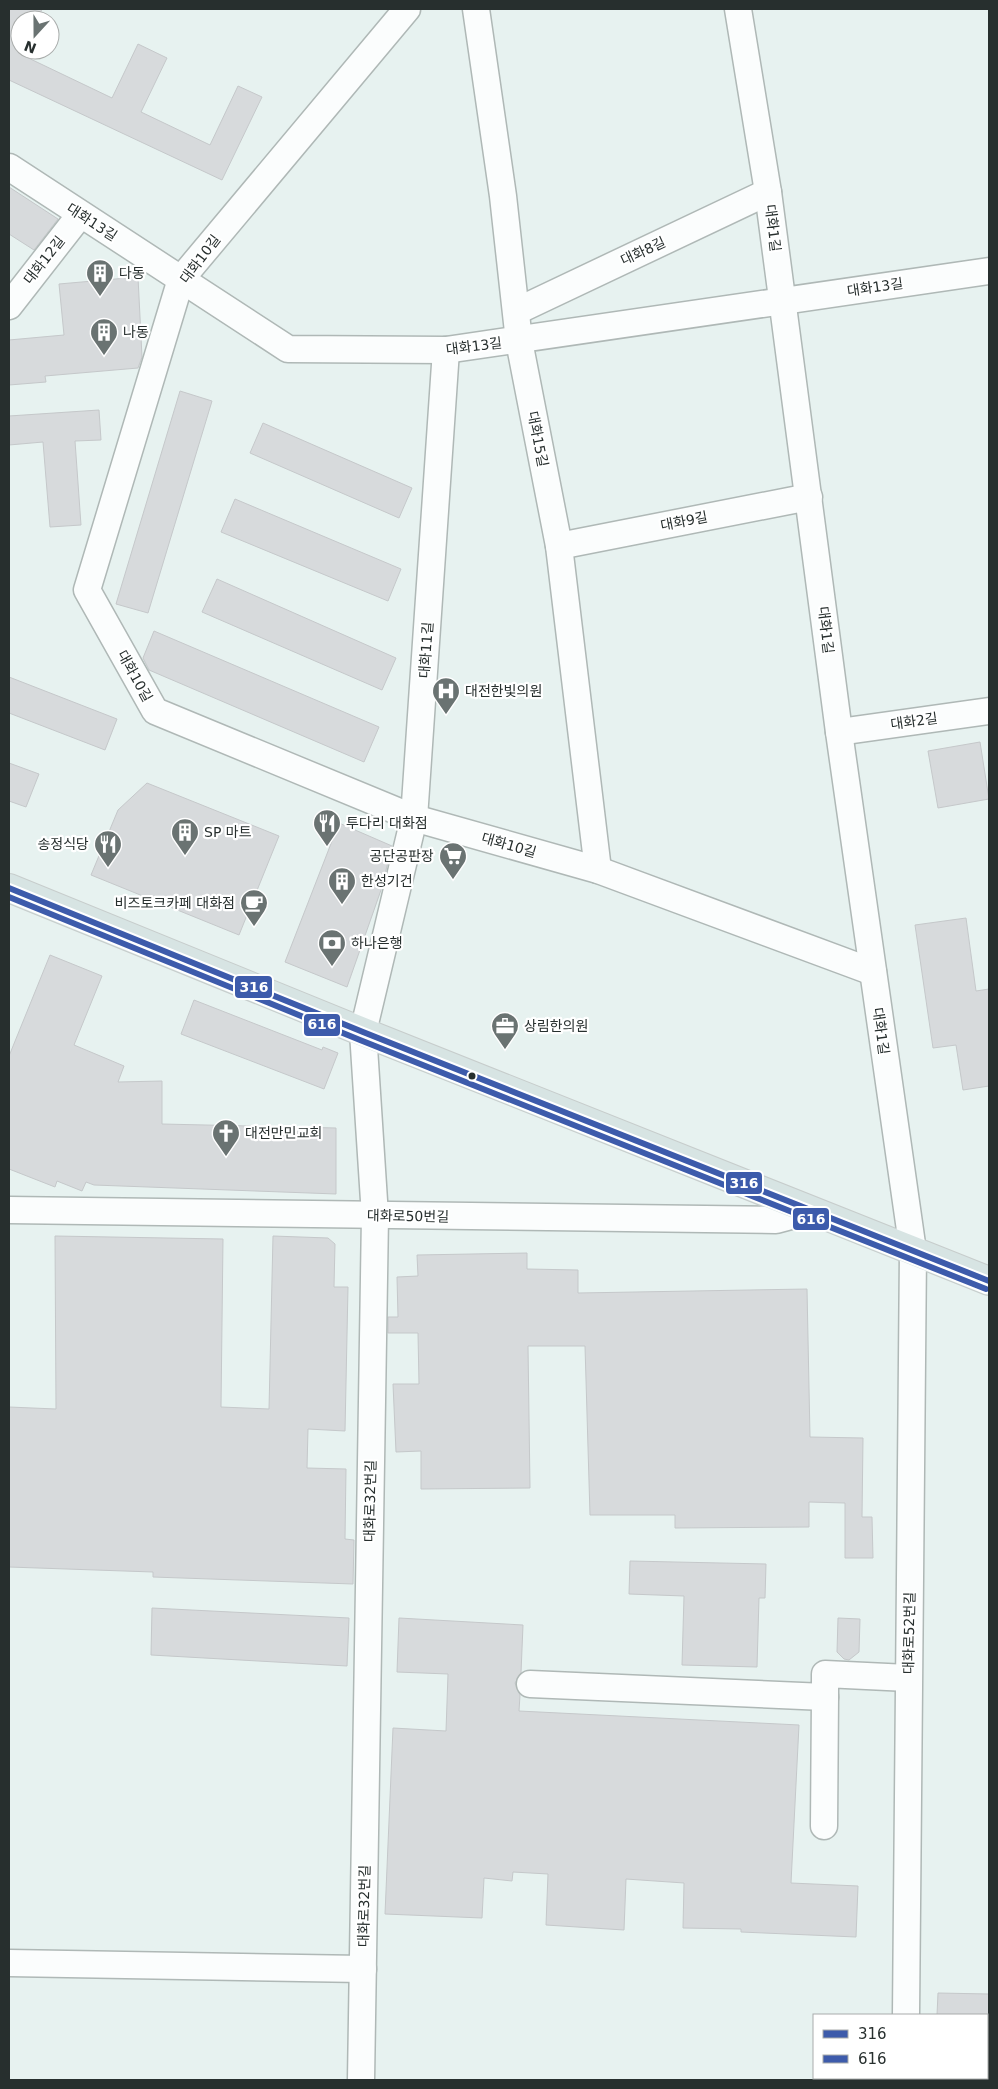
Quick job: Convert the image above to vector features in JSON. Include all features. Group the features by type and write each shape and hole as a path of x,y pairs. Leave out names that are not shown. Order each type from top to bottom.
{"main road":[{"path":"9,888 363,1032 989,1281"}],"street":[{"name":"대화10길","path":"407,9 180,279 87,590 155,711 414,818 598,870 873,972"},
{"name":"대화15길","path":"476,9 504,196 519,341 559,546 598,870"},
{"name":"대화1길","path":"738,9 768,192 839,732 913,1251"},
{"name":"대화13길","path":"9,167 288,349 446,350 519,341 989,270"},
{"name":"대화8길","path":"517,311 768,192"},
{"name":"대화12길","path":"9,306 80,215"},
{"name":"대화11길","path":"363,1032 414,818 446,350"},
{"name":"대화9길","path":"559,546 809,497"},
{"name":"대화2길","path":"839,732 989,710"},
{"name":"대화로32번길","path":"361,2080 374,1216 363,1032"},
{"name":"대화로50번길","path":"9,1210 776,1220 791,1216 803,1207"},
{"name":"대화로52번길","path":"906,2014 913,1251"},
{"path":"824,1826 825,1674 908,1678"},
{"path":"530,1684 825,1697"},
{"path":"9,1964 362,1969"}],"building":[{"path":"9,9 42,9 10,10 10,60 33,60 112,98 138,44 167,58 141,112 210,145 238,86 262,97 222,180 9,80"},
{"path":"9,187 58,219 34,250 9,234"},
{"path":"138,277 142,357 138,368 45,376 46,382 9,385 9,340 64,335 59,284"},
{"path":"180,391 212,401 148,613 116,604"},
{"path":"99,410 101,440 75,441 81,525 50,527 43,442 9,445 9,416"},
{"path":"263,423 412,488 399,518 250,453"},
{"path":"235,499 401,569 388,601 221,532"},
{"path":"217,579 396,658 382,690 202,612"},
{"path":"154,631 379,727 364,762 149,670 143,658"},
{"path":"9,677 117,719 105,750 9,713"},
{"path":"980,742 989,799 938,808 928,751"},
{"path":"9,763 39,774 26,807 9,801"},
{"name":"SP 마트","path":"147,783 279,836 239,935 91,875 118,810"},
{"name":"한성기건","path":"339,823 392,846 381,890 347,987 285,962"},
{"path":"966,918 976,991 989,989 989,1086 963,1090 956,1045 933,1048 915,925"},
{"path":"50,955 102,976 74,1045 124,1066 118,1082 162,1081 162,1124 336,1128 336,1194 94,1185 86,1182 82,1191 57,1181 55,1187 9,1169 9,1056"},
{"path":"194,1000 322,1050 323,1047 338,1053 324,1089 181,1034"},
{"path":"55,1236 223,1239 221,1407 269,1409 273,1236 328,1238 335,1244 334,1287 348,1287 345,1431 308,1429 307,1468 346,1469 345,1539 354,1540 353,1584 153,1577 153,1572 9,1567 9,1407 56,1409"},
{"path":"527,1253 527,1269 578,1270 578,1293 807,1289 810,1437 863,1438 862,1517 872,1517 873,1558 845,1558 845,1503 809,1502 809,1527 675,1528 675,1515 590,1515 585,1346 528,1346 530,1488 421,1489 421,1451 396,1452 393,1384 419,1384 418,1333 388,1333 388,1317 398,1317 397,1277 418,1276 417,1255"},
{"path":"630,1561 766,1564 765,1598 759,1598 757,1667 682,1665 684,1596 629,1594"},
{"path":"152,1608 349,1618 347,1666 151,1655"},
{"path":"399,1618 523,1625 521,1673 515,1683 520,1695 519,1711 799,1725 791,1883 858,1886 856,1937 741,1932 741,1929 683,1928 684,1883 626,1879 624,1930 546,1925 548,1874 513,1872 512,1881 484,1878 482,1918 385,1914 393,1728 446,1731 448,1674 397,1672"},
{"path":"838,1618 860,1619 859,1652 849,1660 844,1659 837,1652"},
{"path":"938,1993 989,1994 989,2015 937,2014"}],"transit line":[{"name":"316","path":"9,888 363,1032 989,1281"},
{"name":"616","path":"9,897 360,1040 986,1289"}],"place":[{"name":"다동","path":"100,297"},
{"name":"나동","path":"104,356"},
{"name":"대전한빛의원","path":"446,715"},
{"name":"투다리 대화점","path":"327,847"},
{"name":"SP 마트","path":"185,856"},
{"name":"송정식당","path":"108,868"},
{"name":"공단공판장","path":"453,880"},
{"name":"한성기건","path":"342,905"},
{"name":"비즈토크카페 대화점","path":"254,927"},
{"name":"하나은행","path":"332,967"},
{"name":"상림한의원","path":"505,1050"},
{"name":"대전만민교회","path":"226,1157"}]}
